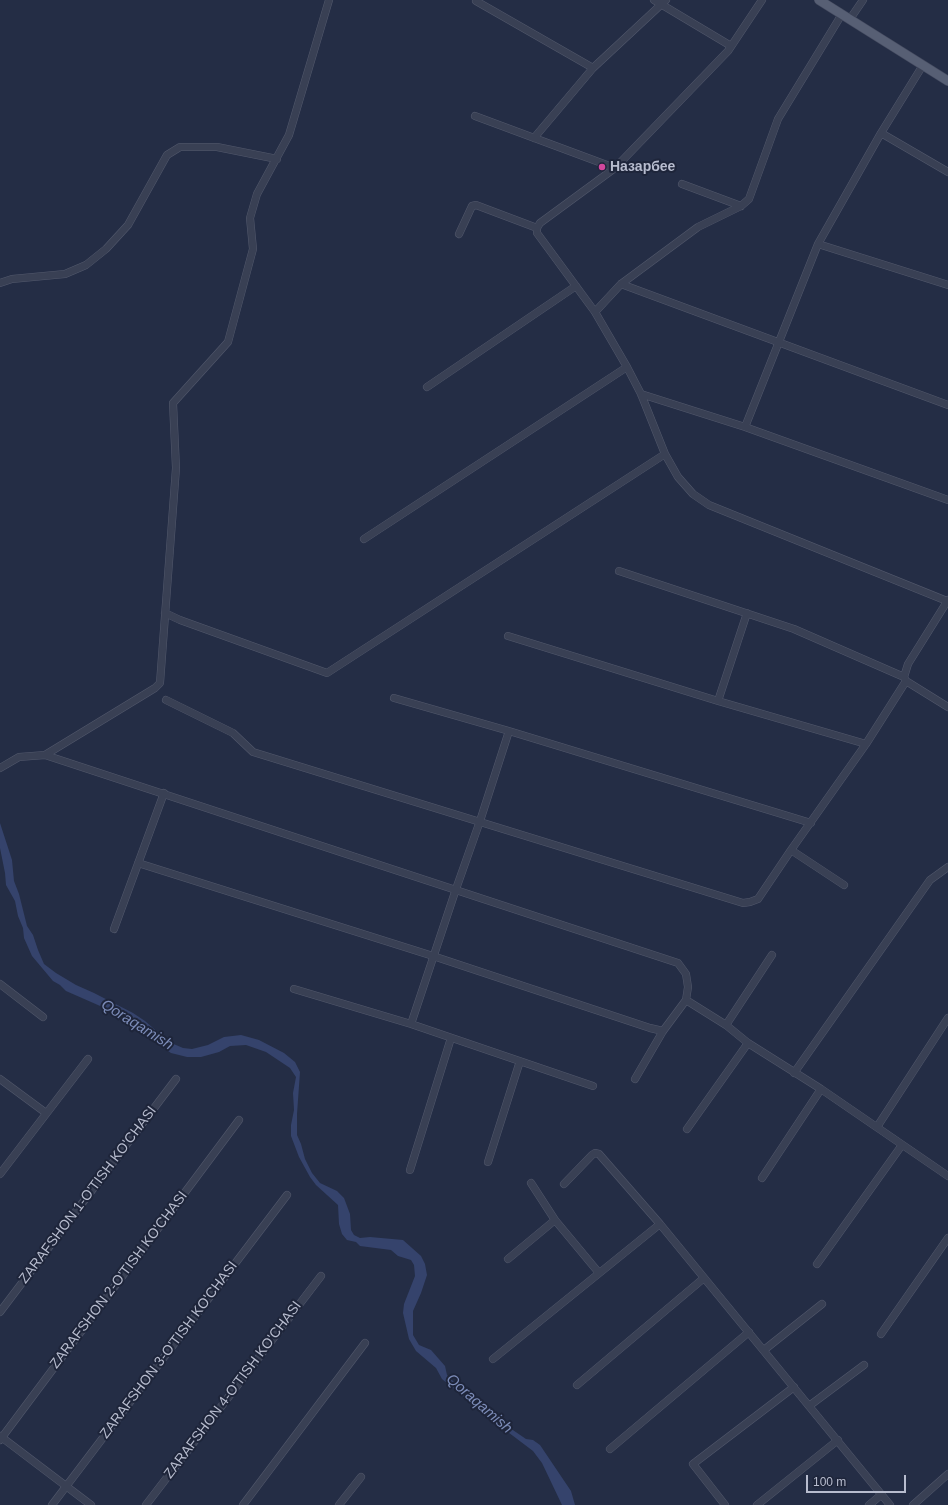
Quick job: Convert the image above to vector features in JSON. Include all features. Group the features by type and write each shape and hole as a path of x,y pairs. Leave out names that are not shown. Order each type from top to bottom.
{"main road":[{"path":"819,0 948,81"}],"street":[{"path":"45,755 155,688 160,683 176,468 173,403 228,342 253,249 250,218 257,194 289,135 329,0"},
{"path":"654,0 664,2 732,46"},
{"path":"166,700 233,733 253,752 743,903 758,899 866,744 905,679 908,664 948,600 709,505 693,494 678,477 665,454 641,394 596,312 537,233 537,228 540,223 615,168 728,51 762,0"},
{"path":"596,312 621,284 698,227 741,206 749,199 778,119 846,17 863,0"},
{"path":"476,1 593,68"},
{"path":"534,138 593,68 664,2"},
{"path":"745,427 780,343 818,244 881,133 923,65"},
{"path":"475,116 615,168"},
{"path":"881,133 948,172"},
{"path":"0,283 12,279 65,274 86,265 106,249 128,226 167,155 180,147 217,146 277,159"},
{"path":"682,184 741,206"},
{"path":"460,234 472,206 476,205 537,228"},
{"path":"818,244 948,285"},
{"path":"621,284 948,405"},
{"path":"427,387 576,286"},
{"path":"364,539 627,366"},
{"path":"641,394 745,427 948,500"},
{"path":"165,613 180,620 327,673 665,454"},
{"path":"619,571 794,629 905,679 948,707"},
{"path":"718,701 747,613"},
{"path":"508,636 718,701 866,744"},
{"path":"394,698 509,731 811,823"},
{"path":"412,1024 433,956 480,821 509,731"},
{"path":"0,768 20,757 45,755 678,963 686,974 688,987 686,1000 663,1031 635,1079"},
{"path":"114,929 164,793"},
{"path":"791,850 844,885"},
{"path":"138,863 433,956 663,1031"},
{"path":"794,1073 930,880 948,867"},
{"path":"726,1025 772,955"},
{"path":"0,984 43,1017"},
{"path":"294,989 412,1024 593,1086"},
{"path":"686,1000 726,1025 748,1043 821,1089 948,1176"},
{"path":"877,1127 948,1018"},
{"path":"410,1170 452,1038"},
{"path":"687,1129 748,1043"},
{"path":"0,1174 88,1059"},
{"path":"488,1162 520,1061"},
{"name":"ZARAFSHON 1-O'TISH KO'CHASI","path":"0,1312 176,1078"},
{"path":"0,1079 46,1113"},
{"path":"762,1178 821,1089"},
{"name":"ZARAFSHON 2-O'TISH KO'CHASI","path":"1,1437 239,1120"},
{"path":"817,1264 902,1145"},
{"path":"564,1184 592,1154 599,1154 660,1224 890,1505"},
{"path":"531,1183 555,1220 599,1273"},
{"name":"ZARAFSHON 3-O'TISH KO'CHASI","path":"52,1505 287,1195"},
{"path":"508,1259 555,1220"},
{"path":"493,1359 660,1224"},
{"path":"881,1334 948,1238"},
{"name":"ZARAFSHON 4-O'TISH KO'CHASI","path":"146,1505 321,1276"},
{"path":"577,1385 704,1278"},
{"path":"764,1350 822,1304"},
{"path":"610,1450 749,1332"},
{"path":"243,1505 365,1343"},
{"path":"810,1406 864,1365"},
{"path":"725,1505 693,1464 794,1387"},
{"path":"1,1437 91,1505"},
{"path":"757,1505 838,1440"},
{"path":"913,1505 948,1474"},
{"path":"339,1505 361,1477"},
{"path":"869,1505 881,1495"}],"water":[{"name":"Qoraqamish","path":"0,823 12,860 14,881 27,926 33,935 44,964 76,985 133,1013 145,1021 169,1042 183,1048 192,1049 208,1045 224,1037 241,1035 259,1040 284,1053 295,1062 300,1072 297,1135 305,1159 312,1173 320,1183 337,1191 344,1198 350,1214 351,1230 354,1235 360,1238 370,1237 403,1240 421,1256 425,1264 427,1275 413,1311 413,1335 419,1345 431,1350 445,1366 447,1375 456,1384 477,1397 507,1426 526,1439 533,1440 540,1445 571,1491 575,1505 562,1505 542,1463 533,1451 488,1417 477,1405 465,1398 442,1379 436,1368 416,1351 409,1339 403,1313 404,1304 415,1276 414,1265 411,1260 398,1256 391,1250 360,1246 356,1242 347,1240 342,1234 339,1224 338,1205 316,1185 310,1177 299,1157 291,1136 291,1125 294,1110 293,1093 296,1077 290,1068 266,1052 246,1045 230,1046 219,1052 201,1057 187,1057 171,1053 107,1009 66,991 53,981 32,956 24,938 23,928 18,916 15,901 6,885 0,848"}],"place":[{"name":"Назарбее","path":"602,167"}]}
